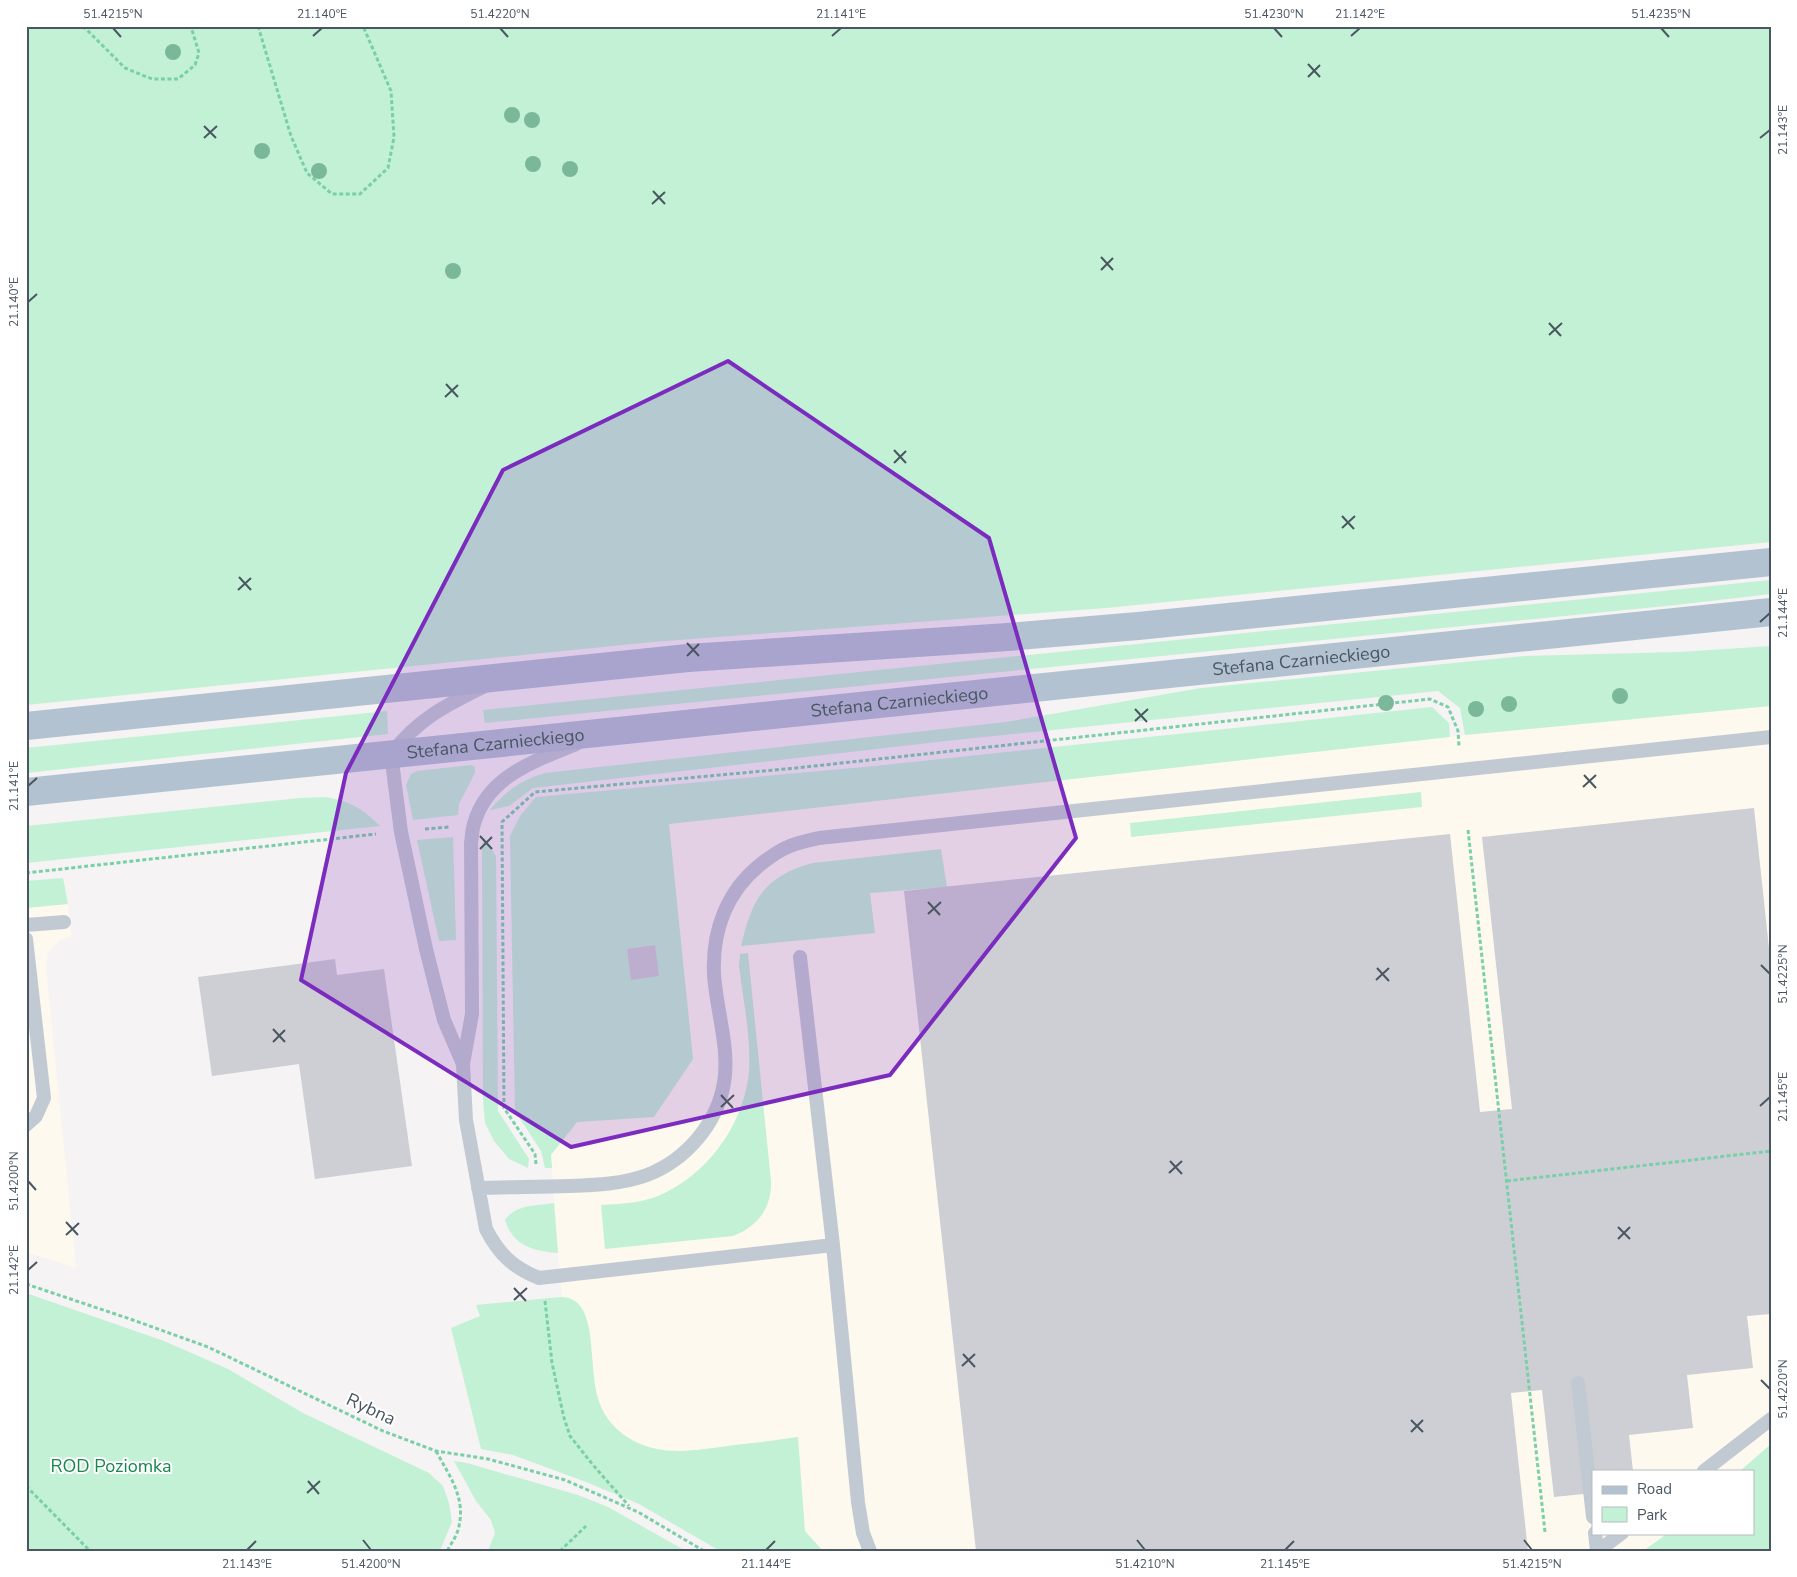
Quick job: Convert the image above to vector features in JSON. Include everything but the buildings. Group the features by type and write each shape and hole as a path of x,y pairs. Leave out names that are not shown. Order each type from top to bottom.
{"main road":[{"path":"26,726 688,658 1129,627 1771,562"},
{"name":"Stefana Czarnieckiego","path":"26,792 1771,612"}],"lane":[{"path":"463,1064 444,1020 426,949 401,832 391,754 418,724 434,713 505,676"},
{"path":"607,732 535,761 504,779 491,792 474,824 471,843 472,1014 463,1064 466,1120 486,1229 492,1242 503,1257 528,1274 539,1278 833,1245"},
{"path":"478,1188 596,1185 626,1181 648,1175 668,1165 682,1155 706,1128 715,1113 725,1082 722,1036 714,974 717,932 727,906 739,885 772,855 788,846 829,837 1771,737"},
{"path":"26,925 64,922"},
{"path":"26,939 44,1098 36,1116 26,1125"},
{"path":"800,956 833,1245 858,1502 863,1534 870,1551"},
{"path":"1578,1382 1592,1507"},
{"path":"1705,1470 1771,1419"},
{"path":"1595,1534 1598,1551 1621,1534"}],"path":[{"path":"83,26 125,68 152,79 178,79 195,65 200,53 190,26"},
{"path":"258,26 291,136 307,173 332,194 360,194 388,168 394,137 392,91 363,26"},
{"path":"539,1187 535,1154 504,1108 502,822 535,792 796,768 1430,699 1448,708 1458,731 1460,751"},
{"path":"423,829 455,826"},
{"path":"1468,830 1545,1532"},
{"path":"26,872 385,833"},
{"path":"1507,1181 1771,1151"},
{"path":"539,1278 546,1307 552,1363 564,1418 570,1436 631,1508"},
{"name":"Rybna","path":"26,1284 208,1347 383,1430 436,1451 488,1459 565,1480 631,1508 704,1551"},
{"path":"436,1451 454,1483 462,1506 458,1531 447,1551"},
{"path":"26,1486 90,1551"},
{"path":"560,1551 586,1526"}],"highlighted area":[{"path":"728,361 989,538 1076,838 890,1075 571,1147 301,980 346,773 503,470"}],"shaded area":[{"path":"1771,706 1771,1466 1754,1471 1592,1470 1592,1534 1693,1534 1675,1551 772,1551 575,1437 562,1303 551,1155 577,1122 654,1117 693,1059 668,824 1465,735"},
{"path":"68,904 71,937 60,940 48,953 46,968 76,1268 26,1252 26,908"}],"green space":[{"path":"26,26 1771,26 1771,542 1106,608 652,642 26,705"},
{"path":"1771,580 1771,594 1676,605 485,723 483,710"},
{"path":"1771,646 1771,706 1465,735 1460,708 1438,691 955,740 533,788 509,806 490,810 514,787 545,773 1006,722 1201,688 1524,656 1679,652"},
{"path":"1432,707 1449,723 1450,737 669,824 693,1059 654,1117 577,1122 551,1155 552,1168 545,1168 541,1151 515,1111 510,836 520,816 536,797 875,766"},
{"path":"387,711 388,734 26,773 26,748"},
{"path":"471,765 475,767 475,773 459,804 458,815 413,820 406,785 411,774 417,771"},
{"path":"1421,792 1422,807 1131,837 1130,823"},
{"path":"326,797 356,807 380,826 26,863 26,826 300,798"},
{"path":"453,837 456,940 439,941 417,840"},
{"path":"484,838 496,856 498,1111 529,1159 528,1168 509,1159 494,1141 485,1123 483,1100 482,847"},
{"path":"941,849 947,887 870,893 875,933 741,946 750,915 763,892 783,875 796,868 813,863"},
{"path":"63,878 68,904 26,908 26,881"},
{"path":"748,953 771,1181 771,1191 766,1208 750,1227 733,1236 605,1249 601,1205 623,1204 644,1200 658,1196 675,1187 705,1164 718,1149 737,1116 744,1099 749,1067 747,1023 739,966 740,954"},
{"path":"554,1203 558,1253 533,1249 513,1236 505,1220 510,1215 521,1208"},
{"name":"ROD Poziomka","path":"26,1293 164,1341 228,1369 303,1413 429,1473 443,1486 449,1503 452,1522 441,1548 439,1551 26,1551"},
{"path":"561,1297 570,1298 577,1302 586,1316 591,1340 594,1381 600,1404 607,1417 617,1429 629,1438 643,1445 676,1451 699,1450 798,1437 805,1531 823,1551 720,1551 639,1504 513,1455 481,1449 451,1328 480,1316 476,1305"},
{"path":"1771,1444 1771,1551 1643,1551 1667,1534 1754,1534 1754,1470 1741,1470"},
{"path":"454,1461 467,1463 578,1495 608,1507 686,1551 488,1551 495,1533 491,1520 476,1501"}]}
